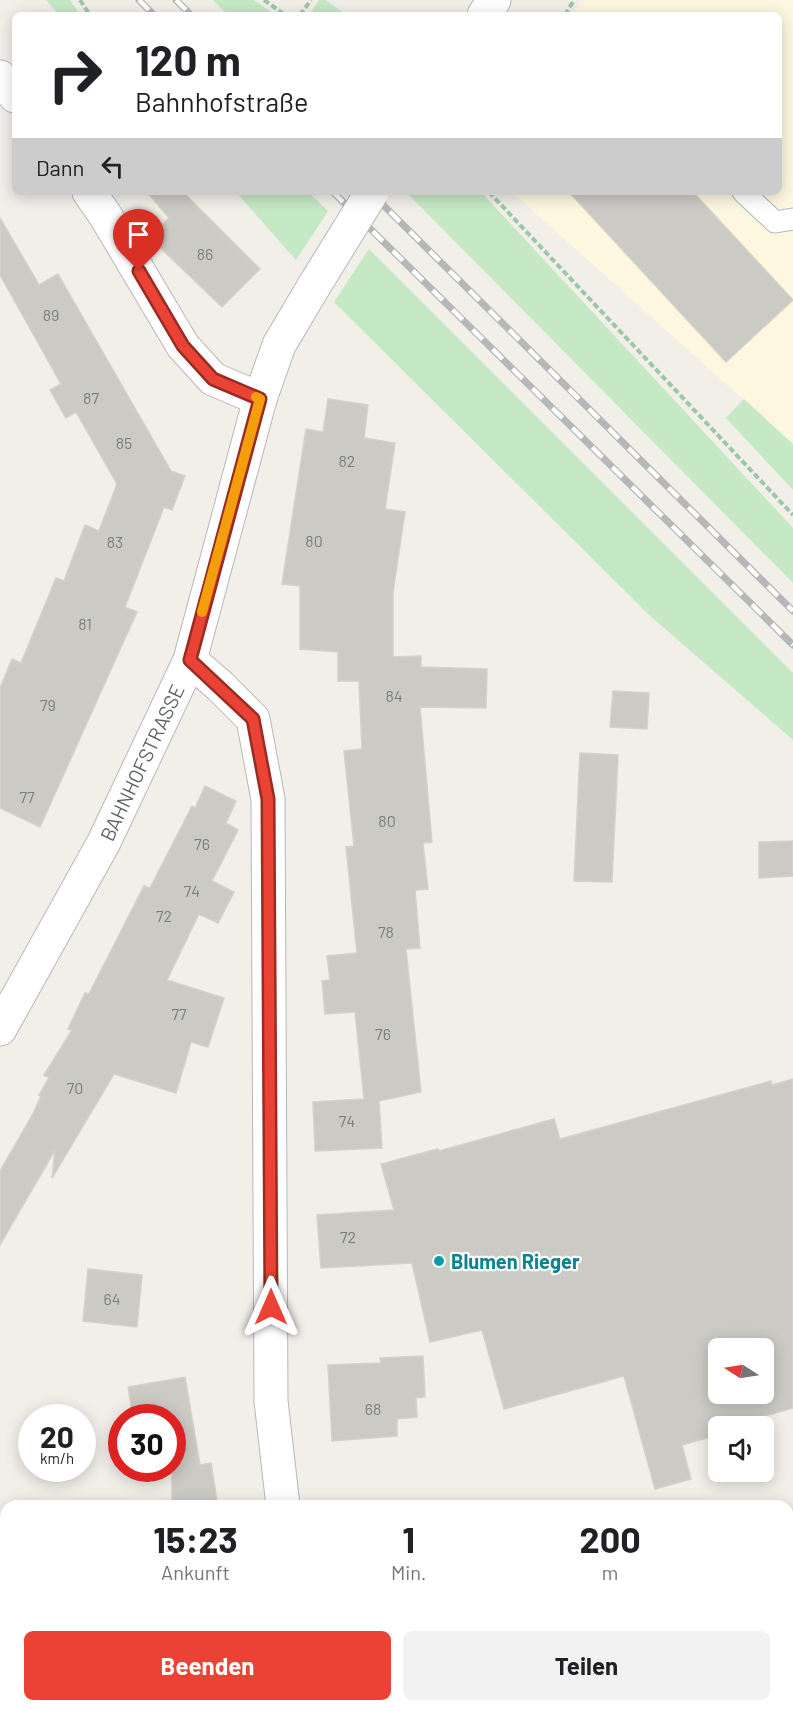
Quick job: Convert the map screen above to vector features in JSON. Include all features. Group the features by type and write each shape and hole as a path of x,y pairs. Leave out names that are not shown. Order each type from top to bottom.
{"street":[{"path":"0,77 12,92"},
{"path":"91,195 183,346 213,379 260,399"},
{"name":"BAHNHOFSTRASSE","path":"0,1029 104,842 190,660 260,399 279,345 370,195"},
{"path":"190,660 253,719 268,799 271,1401 282,1500"}],"lane":[{"path":"746,195 775,222 793,219"}],"path":[{"path":"264,0 281,12"},
{"path":"492,195 793,515"}],"shaded area":[{"path":"582,0 793,0 793,444 515,195 782,195 782,12 575,12"}],"green space":[{"path":"46,0 70,0 78,12 56,12"},
{"path":"213,0 254,0 271,12 225,12"},
{"path":"319,0 326,0 342,12 311,12"},
{"path":"239,195 311,195 328,211 296,260"},
{"path":"409,195 484,195 793,528 793,583"},
{"path":"369,249 793,673 793,740 648,614 334,302"},
{"path":"744,399 793,444 793,490 726,418"}],"building":[{"path":"150,195 186,195 260,269 222,307 149,237 169,218"},
{"path":"572,195 696,195 793,300 726,362"},
{"path":"0,218 39,285 58,274 171,471 185,476 172,510 164,507 125,607 137,612 40,827 0,808 0,688 12,659 21,663 56,578 64,581 85,525 99,531 117,484 76,412 66,418 50,390 61,384 0,275"},
{"path":"328,399 368,405 364,438 395,443 385,509 405,512 393,592 393,657 421,656 421,667 487,669 486,708 420,707 432,842 423,843 428,889 415,890 420,948 406,949 421,1092 379,1101 382,1148 315,1151 313,1102 364,1099 355,1012 325,1014 322,981 330,980 327,956 357,953 346,847 354,846 344,751 362,749 359,681 338,681 338,652 300,649 300,586 282,584 306,429 323,432"},
{"path":"613,691 649,693 647,729 610,727"},
{"path":"580,753 618,755 612,882 574,881"},
{"path":"205,786 236,801 226,823 238,830 212,881 234,892 218,923 199,914 167,980 224,998 208,1047 191,1042 176,1093 114,1074 52,1178 55,1150 0,1245 0,1171 33,1114 41,1096 39,1095 49,1078 44,1075 72,1030 68,1029 85,993 89,994 144,886 150,888 192,806 195,808"},
{"path":"793,841 793,876 759,878 759,842"},
{"path":"793,1079 793,1408 765,1416 708,1416 708,1438 682,1445 691,1479 655,1489 624,1376 504,1409 482,1330 430,1342 412,1263 321,1268 317,1215 394,1210 381,1164 438,1149 439,1151 554,1119 560,1139 771,1081 772,1085"},
{"path":"88,1269 142,1275 137,1327 83,1321"},
{"path":"423,1356 425,1397 416,1398 417,1417 397,1419 397,1436 332,1441 328,1365 381,1363 380,1358"},
{"path":"185,1377 200,1465 211,1463 217,1500 172,1500 172,1482 186,1482 186,1404 131,1404 128,1387"}],"railway":[{"path":"139,0 151,12"},
{"path":"176,0 188,12"},
{"path":"336,195 793,645"},
{"path":"373,195 793,611"}],"slow traffic":[{"path":"202,612 260,399 256,397"}],"place":[{"name":"Blumen Rieger","path":"439,1261"}],"route":[{"path":"139,271 183,346 213,379 260,399 190,660 253,719 262,754 268,799 271,1307"}]}
